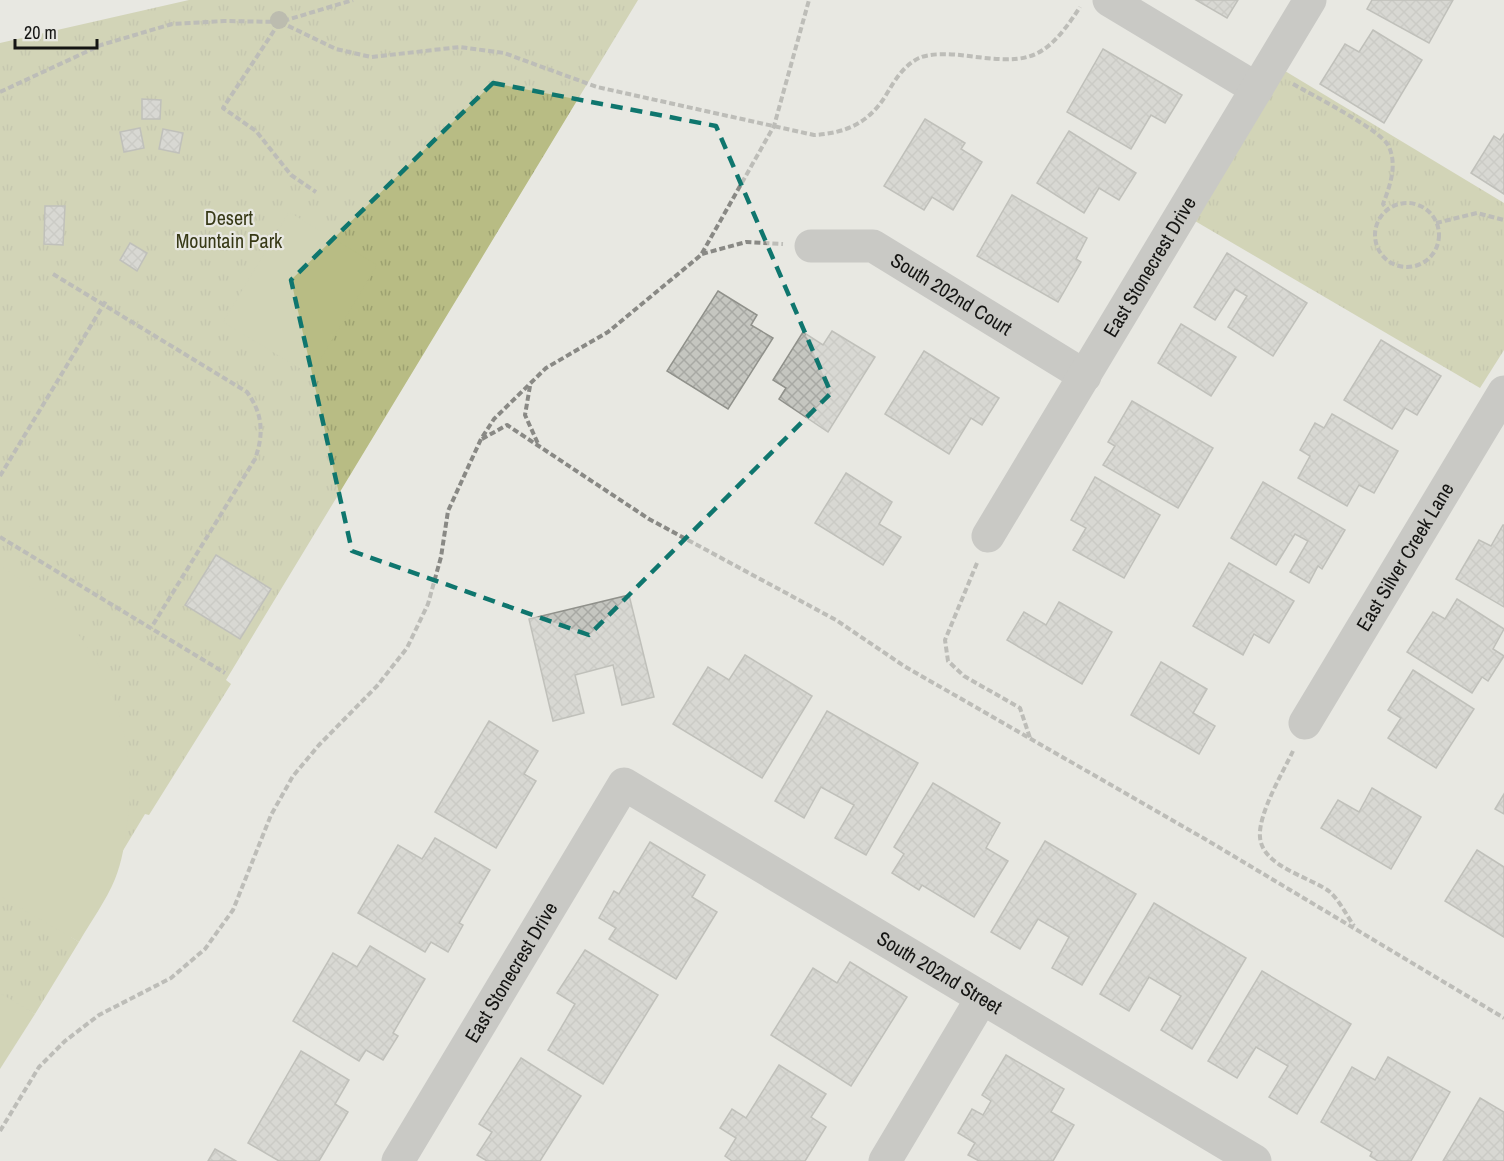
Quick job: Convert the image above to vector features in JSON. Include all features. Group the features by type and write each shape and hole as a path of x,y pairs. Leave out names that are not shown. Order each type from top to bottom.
{"street":[{"path":"1109,0 1271,85"},
{"name":"East Stonecrest Drive","path":"988,536 1085,376 1271,85 1310,0"},
{"name":"South 202nd Court","path":"811,246 873,246 1085,376"},
{"name":"East Silver Creek Lane","path":"1305,723 1504,392"},
{"name":"East Stonecrest Drive","path":"398,1161 624,784"},
{"name":"South 202nd Street","path":"624,784 1255,1161"},
{"path":"885,1161 982,998"}],"path":[{"path":"0,92 101,45 172,24 224,21 280,22 353,0"},
{"path":"0,1131 39,1067 65,1041 99,1015 171,978 205,949 219,930 233,910 271,815 293,776 319,745 378,686 406,648 428,604 441,557 448,511 481,439 495,419 546,368 608,332 701,255 774,126 809,0"},
{"path":"280,22 336,49 371,57 460,47 504,53 597,87 814,135 838,134 866,121 884,99 899,73 920,58 950,54 1010,61 1038,55 1061,36 1084,0"},
{"path":"280,22 223,108 255,131 291,175 316,192"},
{"path":"1271,85 1375,132 1388,144 1393,162 1391,180 1383,204 1388,210"},
{"path":"1400,203 1420,205 1428,211 1436,223 1439,239 1429,258 1420,264 1398,265 1380,253 1376,243 1377,222 1388,210 1400,203"},
{"path":"1436,223 1477,213 1504,220"},
{"path":"701,255 746,242 811,246"},
{"path":"53,273 247,392 256,404 262,426 261,441 255,459 151,628"},
{"path":"0,476 107,299"},
{"path":"530,386 525,415 539,447"},
{"path":"481,439 507,425 649,519 836,620 904,666 1356,929 1504,1018"},
{"path":"988,536 945,640 948,661 964,676 1020,708 1030,739"},
{"path":"0,537 225,673"},
{"path":"1305,723 1264,816 1260,838 1267,854 1290,872 1330,892 1356,929"}],"highlighted area":[{"path":"493,83 716,126 831,393 589,635 352,551 291,280"}],"green space":[{"name":"Desert Mountain Park","path":"189,0 638,0 226,680 231,684 149,815 145,814 71,937 79,942 35,1014 27,1010 0,1054 0,43"},
{"path":"1285,71 1504,203 1504,350 1480,388 1195,221"},
{"path":"289,212 377,265 311,375 223,322"},
{"path":"0,566 33,588 61,614 85,643 104,676 118,710 127,747 130,786 121,859 103,903 79,942 0,896"},
{"path":"0,993 35,1014 0,1069"}],"building":[{"path":"1196,0 1238,0 1227,18"},
{"path":"1372,0 1453,0 1429,43 1367,9"},
{"path":"1373,30 1422,60 1384,123 1320,84 1345,44 1359,52"},
{"path":"1103,49 1182,95 1165,123 1151,115 1131,149 1067,112"},
{"path":"142,99 161,100 160,119 142,119"},
{"path":"925,119 965,143 961,149 982,162 953,210 932,197 924,210 884,186"},
{"path":"140,128 144,148 124,152 120,132"},
{"path":"163,129 183,133 179,153 159,149"},
{"path":"1069,131 1136,173 1119,200 1099,188 1084,213 1037,183"},
{"path":"1504,134 1504,194 1471,173 1494,136 1500,140"},
{"path":"1012,195 1087,238 1076,259 1081,262 1058,302 977,256"},
{"path":"45,206 65,206 63,245 44,244"},
{"path":"130,243 147,253 137,271 120,260"},
{"path":"1227,253 1307,303 1273,356 1228,327 1247,296 1235,289 1215,320 1194,307"},
{"path":"718,291 757,315 751,325 773,338 728,409 667,371"},
{"path":"1181,324 1236,357 1211,396 1158,363"},
{"path":"832,331 875,357 828,432 779,399 786,388 773,380 803,332 823,345"},
{"path":"1381,340 1441,376 1417,415 1405,408 1392,429 1344,400"},
{"path":"924,351 999,398 982,425 971,418 949,454 885,414"},
{"path":"1132,401 1213,448 1178,508 1103,465 1115,446 1108,442"},
{"path":"1332,414 1398,451 1374,493 1359,485 1347,506 1298,478 1310,456 1300,450 1315,423 1324,428"},
{"path":"846,473 892,502 879,524 901,537 883,565 815,523"},
{"path":"1095,477 1160,515 1124,578 1073,550 1086,528 1071,520"},
{"path":"1263,482 1345,530 1322,569 1318,566 1309,583 1290,572 1308,541 1295,534 1276,565 1231,538"},
{"path":"1503,525 1504,607 1456,579 1479,540 1491,546"},
{"path":"216,555 271,589 240,639 185,605"},
{"path":"1229,563 1294,601 1269,643 1254,634 1243,655 1193,626"},
{"path":"629,595 654,697 622,705 613,665 575,675 584,713 553,721 529,619"},
{"path":"1457,599 1504,629 1493,649 1504,656 1488,681 1482,677 1472,693 1407,652 1433,612 1445,619"},
{"path":"1059,602 1112,632 1082,684 1007,640 1024,612 1046,625"},
{"path":"745,655 812,696 762,778 673,724 708,667 729,680"},
{"path":"1161,662 1207,689 1193,713 1215,726 1199,754 1131,715"},
{"path":"1413,670 1474,709 1436,768 1388,738 1401,718 1388,710"},
{"path":"827,711 918,763 866,855 835,838 854,805 821,787 804,818 775,801"},
{"path":"489,721 538,751 524,774 536,781 496,848 435,812"},
{"path":"933,783 1000,823 986,848 1008,861 974,917 922,885 919,890 892,873 904,854 894,847"},
{"path":"1372,788 1421,817 1391,869 1321,828 1338,800 1359,812"},
{"path":"1504,794 1504,814 1495,809"},
{"path":"435,838 490,870 459,923 463,925 448,952 431,942 425,952 358,913 398,845 422,859"},
{"path":"1045,841 1136,894 1082,985 1052,968 1069,937 1038,919 1020,949 991,932"},
{"path":"650,842 705,875 692,897 717,912 676,979 609,939 616,928 599,918 614,891 619,894"},
{"path":"1477,850 1504,867 1504,937 1445,901"},
{"path":"1154,903 1246,958 1192,1049 1161,1030 1181,996 1149,977 1129,1011 1100,994"},
{"path":"370,946 425,979 393,1033 398,1036 383,1060 366,1050 359,1061 293,1021 333,953 357,967"},
{"path":"585,950 658,995 603,1084 548,1050 575,1004 557,993"},
{"path":"850,962 907,997 851,1086 771,1035 813,968 837,983"},
{"path":"1262,971 1351,1024 1297,1114 1269,1097 1288,1066 1256,1047 1237,1078 1208,1061"},
{"path":"301,1051 349,1080 335,1104 348,1112 319,1161 279,1161 248,1143"},
{"path":"1006,1055 1064,1089 1051,1112 1074,1125 1053,1161 979,1161 968,1155 975,1143 958,1133 972,1109 983,1115 991,1101 982,1095"},
{"path":"1388,1057 1450,1092 1411,1161 1378,1161 1370,1156 1372,1152 1321,1122 1352,1067 1375,1080"},
{"path":"521,1058 581,1096 540,1161 487,1161 477,1155 492,1132 479,1124"},
{"path":"779,1065 826,1094 811,1117 826,1127 805,1161 732,1161 725,1156 736,1138 720,1128 732,1109 746,1118"},
{"path":"1480,1098 1504,1112 1504,1161 1443,1161"},
{"path":"215,1149 236,1161 208,1161"}]}
